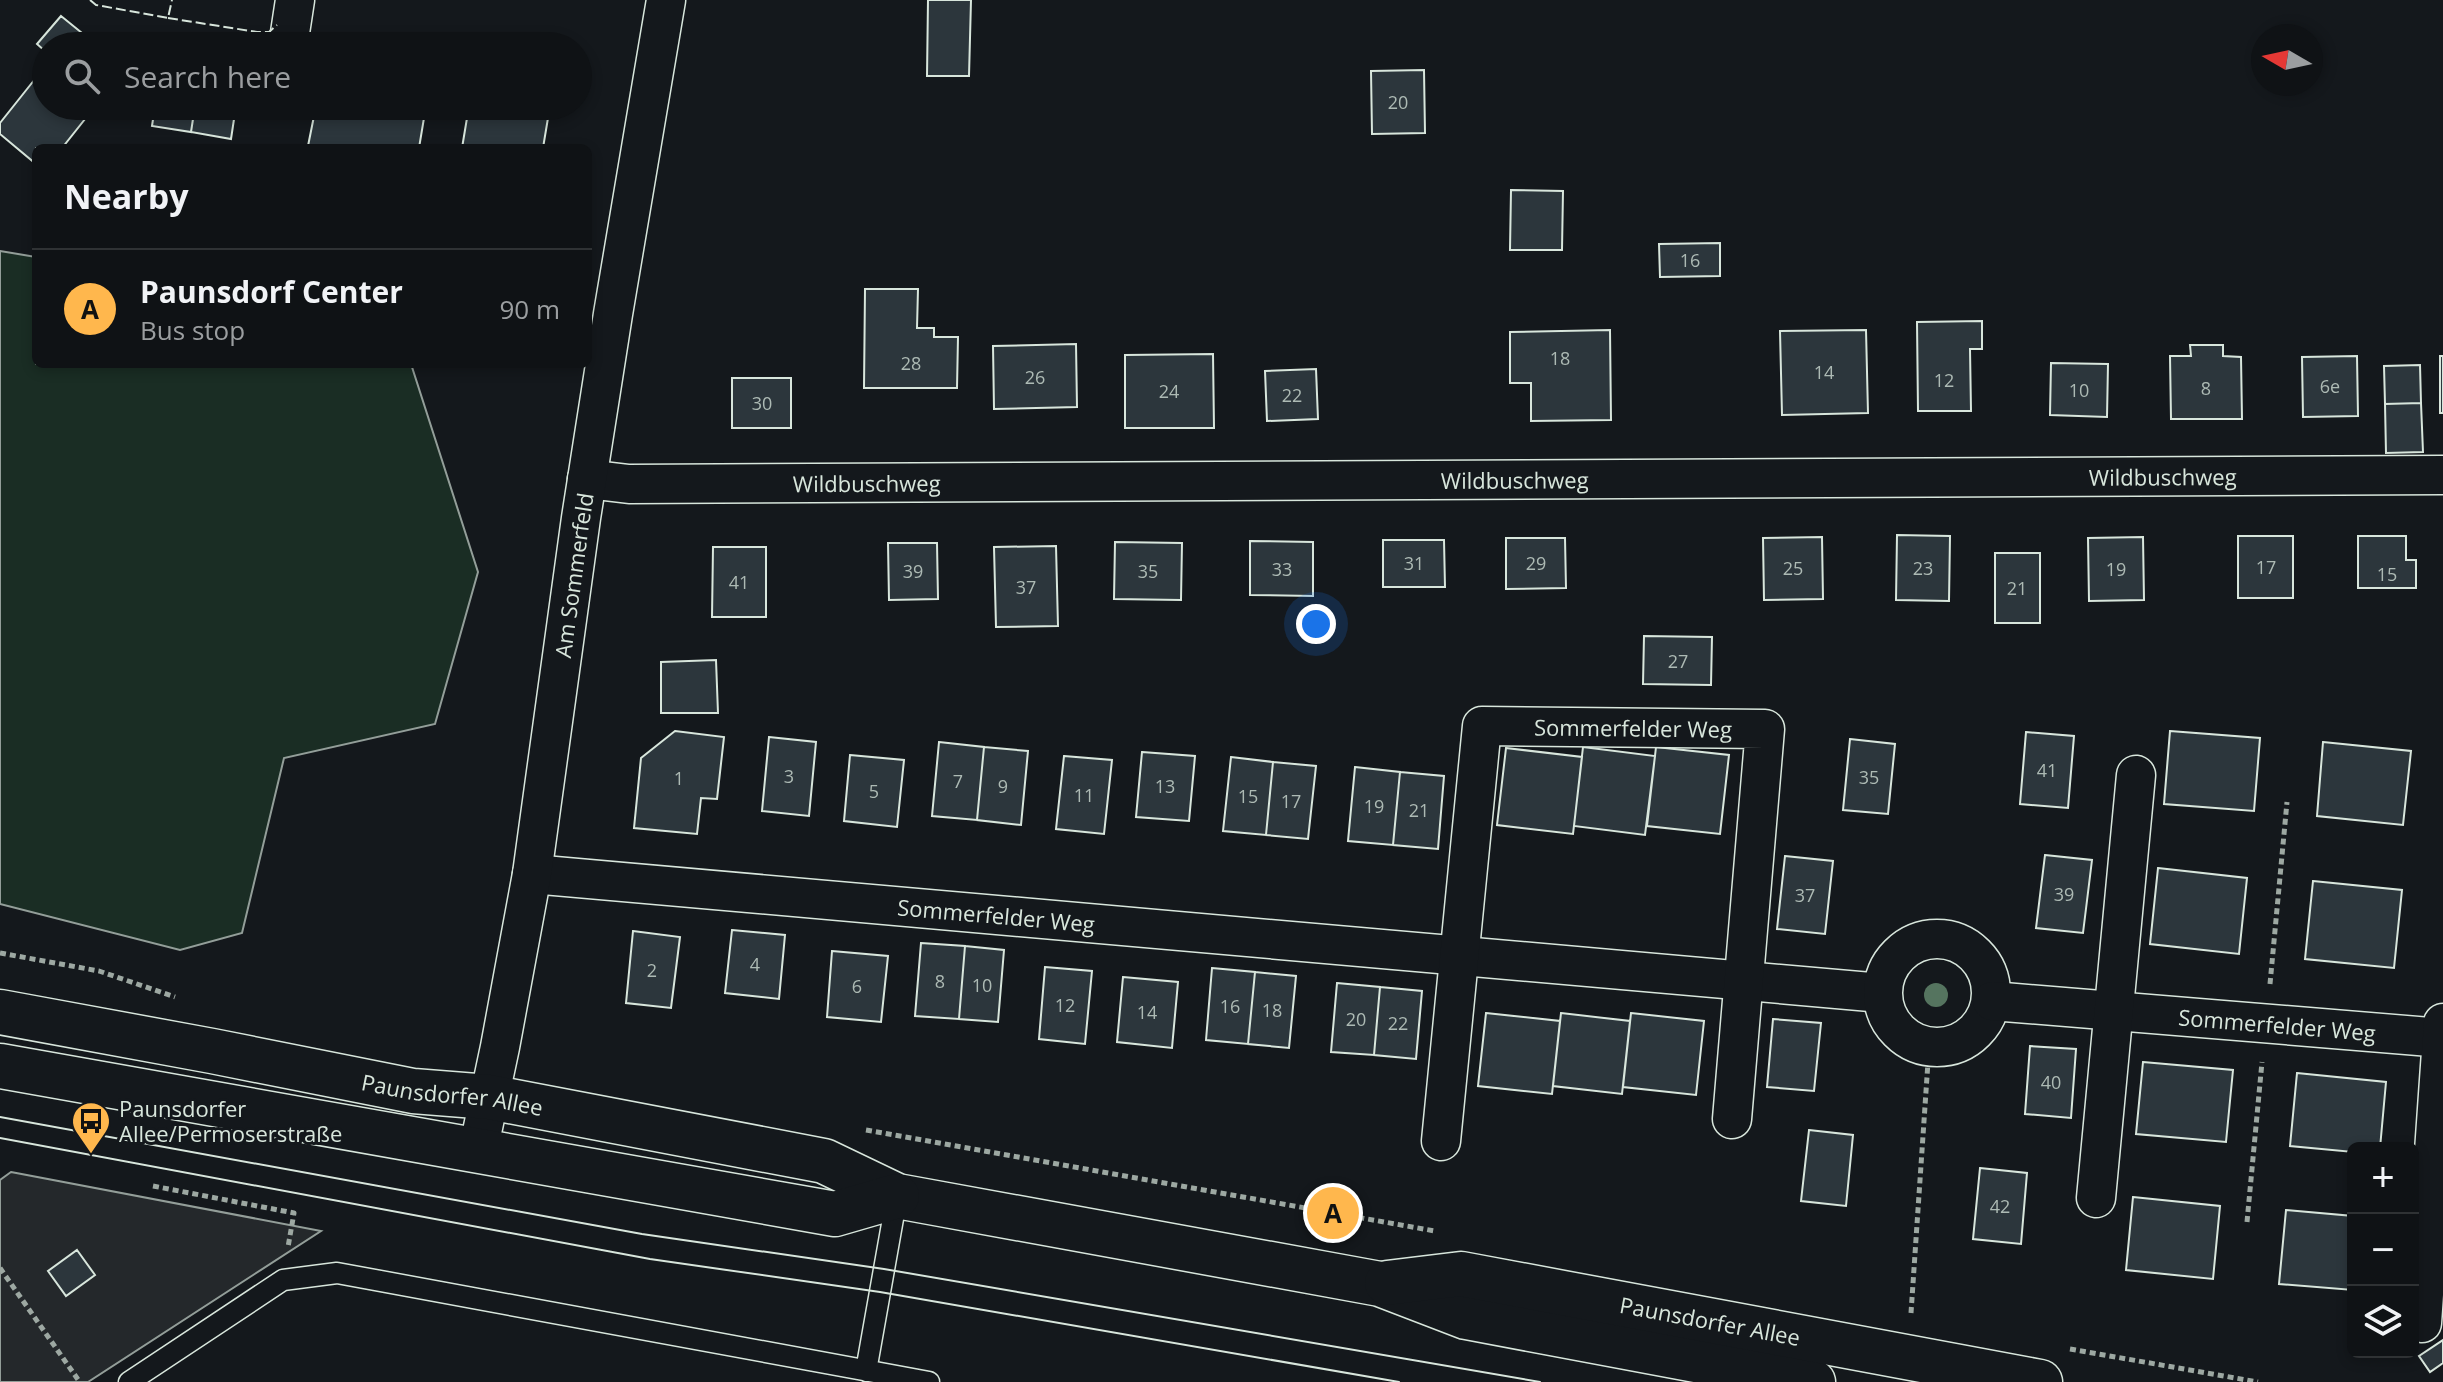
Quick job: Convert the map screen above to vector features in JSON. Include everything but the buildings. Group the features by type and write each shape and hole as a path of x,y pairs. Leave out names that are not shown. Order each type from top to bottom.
{"main road":[{"name":"Paunsdorfer Allee","path":"0,1012 413,1091 489,1097 824,1161 897,1196 1380,1284 1466,1317 1813,1382"},
{"name":"Paunsdorfer Allee","path":"0,1066 835,1214 897,1196"},
{"name":"Paunsdorfer Allee","path":"1380,1284 1461,1274 2049,1365"}],"street":[{"path":"290,32 295,0"},
{"name":"Am Sommerfeld","path":"478,1151 532,874 587,479 666,0"},
{"name":"Wildbuschweg","path":"587,479 645,484 2443,475"},
{"name":"Sommerfelder Weg","path":"1441,1141 1482,726 1765,729 1732,1119"},
{"path":"2096,1198 2136,775"},
{"name":"Sommerfelder Weg","path":"532,874 1882,993"},
{"path":"1936,937 1963,944 1979,956 1991,982 1992,1001 1982,1024 1968,1038 1948,1046 1929,1047 1910,1041 1895,1029 1885,1012 1882,993 1886,971 1896,955 1914,944 1936,937"},
{"name":"Sommerfelder Weg","path":"1992,1001 2443,1033 2433,1324"}],"lane":[{"path":"866,1371 897,1196"},
{"path":"129,1382 283,1280 337,1273 929,1382"}],"path":[{"path":"0,953 99,971 187,1000"},
{"path":"1910,1321 1929,1047"},
{"path":"862,1129 1439,1232"},
{"path":"153,1186 294,1213 283,1280"},
{"path":"0,1268 79,1381"},
{"path":"2049,1365 2258,1382"}],"green space":[{"path":"0,251 32,256 32,368 412,368 478,572 435,724 284,758 242,933 180,950 0,904"}],"shaded area":[{"path":"11,1172 321,1231 88,1382 0,1382 0,1180"}],"tram line":[{"path":"0,1117 642,1234 884,1269 1540,1382"},
{"path":"0,1138 650,1259 880,1292 1399,1382"}],"fence":[{"path":"90,0 96,5 168,18 172,0"},
{"path":"168,18 257,32 269,32 277,25"}],"place":[{"name":"Paunsdorfer Allee/Permoserstraße","path":"91,1155"},
{"name":"Paunsdorf Center","path":"1333,1213"}]}
